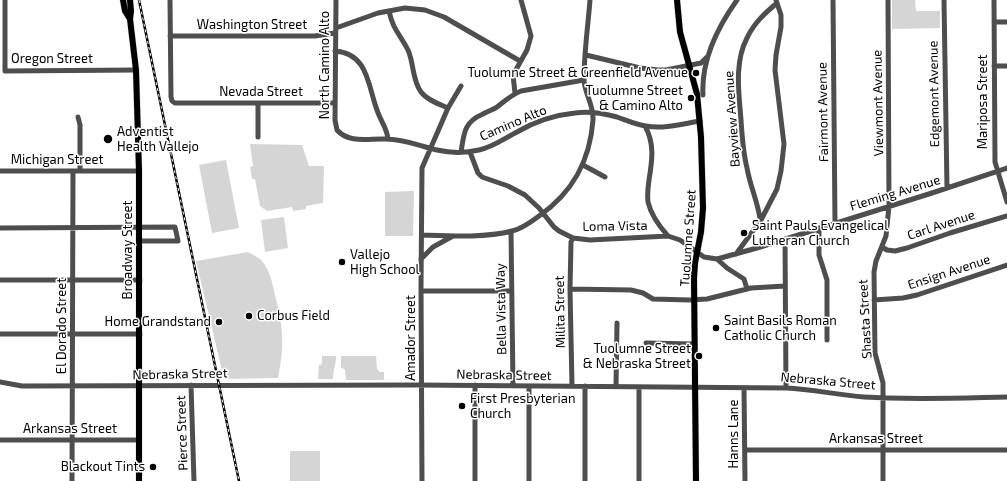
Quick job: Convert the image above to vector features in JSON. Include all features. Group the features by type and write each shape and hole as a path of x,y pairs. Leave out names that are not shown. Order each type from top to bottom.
{"main road":[{"name":"Broadway Street","path":"123,0 125,12 130,19"},
{"name":"Broadway Street","path":"130,0 130,19 136,70 139,171 139,481"},
{"name":"Tuolumne Street","path":"677,0 680,32 697,94 700,121 703,199 701,232 695,269 694,300 696,481"}],"street":[{"name":"Oregon Street","path":"5,0 6,71 136,70"},
{"name":"Nevada Street","path":"170,0 171,99 175,103 335,103"},
{"name":"North Camino Alto","path":"336,0 335,120 337,130 346,137 359,139"},
{"path":"514,93 512,75 527,50 531,36 521,0"},
{"path":"422,235 454,236 511,231 527,224 543,213 560,199 571,186 583,165 590,141 593,112 584,80 590,0"},
{"path":"703,94 707,57 721,24 737,0"},
{"name":"Fairmont Avenue","path":"833,0 836,223"},
{"name":"Viewmont Avenue","path":"888,0 889,206"},
{"name":"Edgemont Avenue","path":"944,0 947,188"},
{"name":"Mariposa Street","path":"994,0 994,149 997,172 1007,202"},
{"path":"736,254 761,220 777,190 781,171 784,144 776,74 776,55 781,27 781,15 776,2"},
{"name":"Bayview Avenue","path":"761,220 745,157 739,93 739,64 746,39 750,31 776,2"},
{"name":"Washington Street","path":"170,36 315,36 335,30 372,15 405,8 437,14 520,61"},
{"path":"389,11 393,27 408,50 415,78 420,90 430,99 448,108"},
{"path":"994,22 1007,22"},
{"path":"335,51 350,56 363,67 379,115 387,132 388,139"},
{"path":"586,55 650,70 666,70 689,66 701,63 707,57"},
{"path":"994,66 1007,66"},
{"path":"461,152 463,135 469,123 475,118 498,106 514,93 584,80"},
{"name":"Amador Street","path":"422,481 422,168 448,108 461,86"},
{"path":"258,103 258,137"},
{"name":"Camino Alto","path":"359,139 388,139 409,142 431,149 470,152 490,147 519,131 549,119 574,113 593,112 645,126 670,126 700,121"},
{"path":"78,117 80,125 80,171"},
{"path":"645,126 651,139 652,149 648,202 653,216 668,236"},
{"name":"Loma Vista","path":"470,152 478,173 482,177 516,189 532,201 554,227 573,238 590,240 668,236 680,240 698,252"},
{"path":"583,165 605,177"},
{"name":"Fleming Avenue","path":"717,259 836,223 1007,168"},
{"name":"Michigan Street","path":"0,171 139,171"},
{"name":"El Dorado Street","path":"72,481 73,171"},
{"name":"Shasta Street","path":"883,481 883,397 882,375 876,353 874,272 876,261 886,236 889,206"},
{"name":"Carl Avenue","path":"882,247 887,250 895,251 1007,216"},
{"path":"0,228 175,227 178,240 139,241"},
{"path":"819,228 819,255 827,280 827,340"},
{"name":"Bella Vista Way","path":"511,231 513,386"},
{"path":"421,259 433,247 454,236"},
{"name":"Milita Street","path":"572,386 570,289 571,242 573,238"},
{"path":"785,239 786,388"},
{"path":"698,252 704,257 717,259 727,268 744,279 747,289"},
{"name":"Ensign Avenue","path":"874,300 903,298 917,295 1007,265"},
{"path":"0,280 140,280"},
{"path":"570,289 631,290 643,293 653,299 694,300 707,299 747,289 785,286"},
{"path":"421,290 512,291"},
{"path":"616,387 617,323"},
{"path":"0,334 140,334"},
{"path":"646,343 694,344"},
{"name":"Nebraska Street","path":"0,382 22,386 475,385 786,388 807,389 835,395 883,397 1007,397"},
{"name":"Pierce Street","path":"191,385 194,481"},
{"path":"475,385 475,481"},
{"path":"529,386 529,481"},
{"path":"585,386 585,481"},
{"path":"639,387 639,481"},
{"name":"Hanns Lane","path":"744,388 745,481"},
{"name":"Arkansas Street","path":"0,440 139,440"},
{"name":"Arkansas Street","path":"745,450 1007,450"}],"shaded area":[{"path":"892,0 915,0 916,11 940,11 940,28 892,29"},
{"path":"250,144 302,145 309,166 324,166 323,203 306,206 306,209 293,211 292,207 267,211 260,206 255,179 252,179 250,167 253,166"},
{"path":"226,160 239,228 212,233 199,165"},
{"path":"414,191 413,236 385,236 385,192"},
{"path":"284,217 288,248 265,252 261,220"},
{"path":"248,252 260,259 264,264 269,272 273,285 280,317 282,336 282,355 278,378 224,379 196,261"},
{"path":"322,356 336,356 333,379 318,379 319,365 322,364"},
{"path":"341,356 376,356 377,369 380,372 384,372 384,380 346,380 345,370 341,367"},
{"path":"290,451 320,451 320,481 290,481"}],"railway":[{"path":"139,0 239,481"}],"place":[{"name":"Tuolumne Street & Greenfield Avenue","path":"696,73"},
{"name":"Tuolumne Street & Camino Alto","path":"691,98"},
{"name":"Adventist Health Vallejo","path":"108,139"},
{"name":"Saint Pauls Evangelical Lutheran Church","path":"744,233"},
{"name":"Vallejo High School","path":"342,262"},
{"name":"Corbus Field","path":"249,316"},
{"name":"Home Grandstand","path":"219,322"},
{"name":"Saint Basils Roman Catholic Church","path":"716,328"},
{"name":"Tuolumne Street & Nebraska Street","path":"699,356"},
{"name":"First Presbyterian Church","path":"462,406"},
{"name":"Blackout Tints","path":"153,467"}]}
